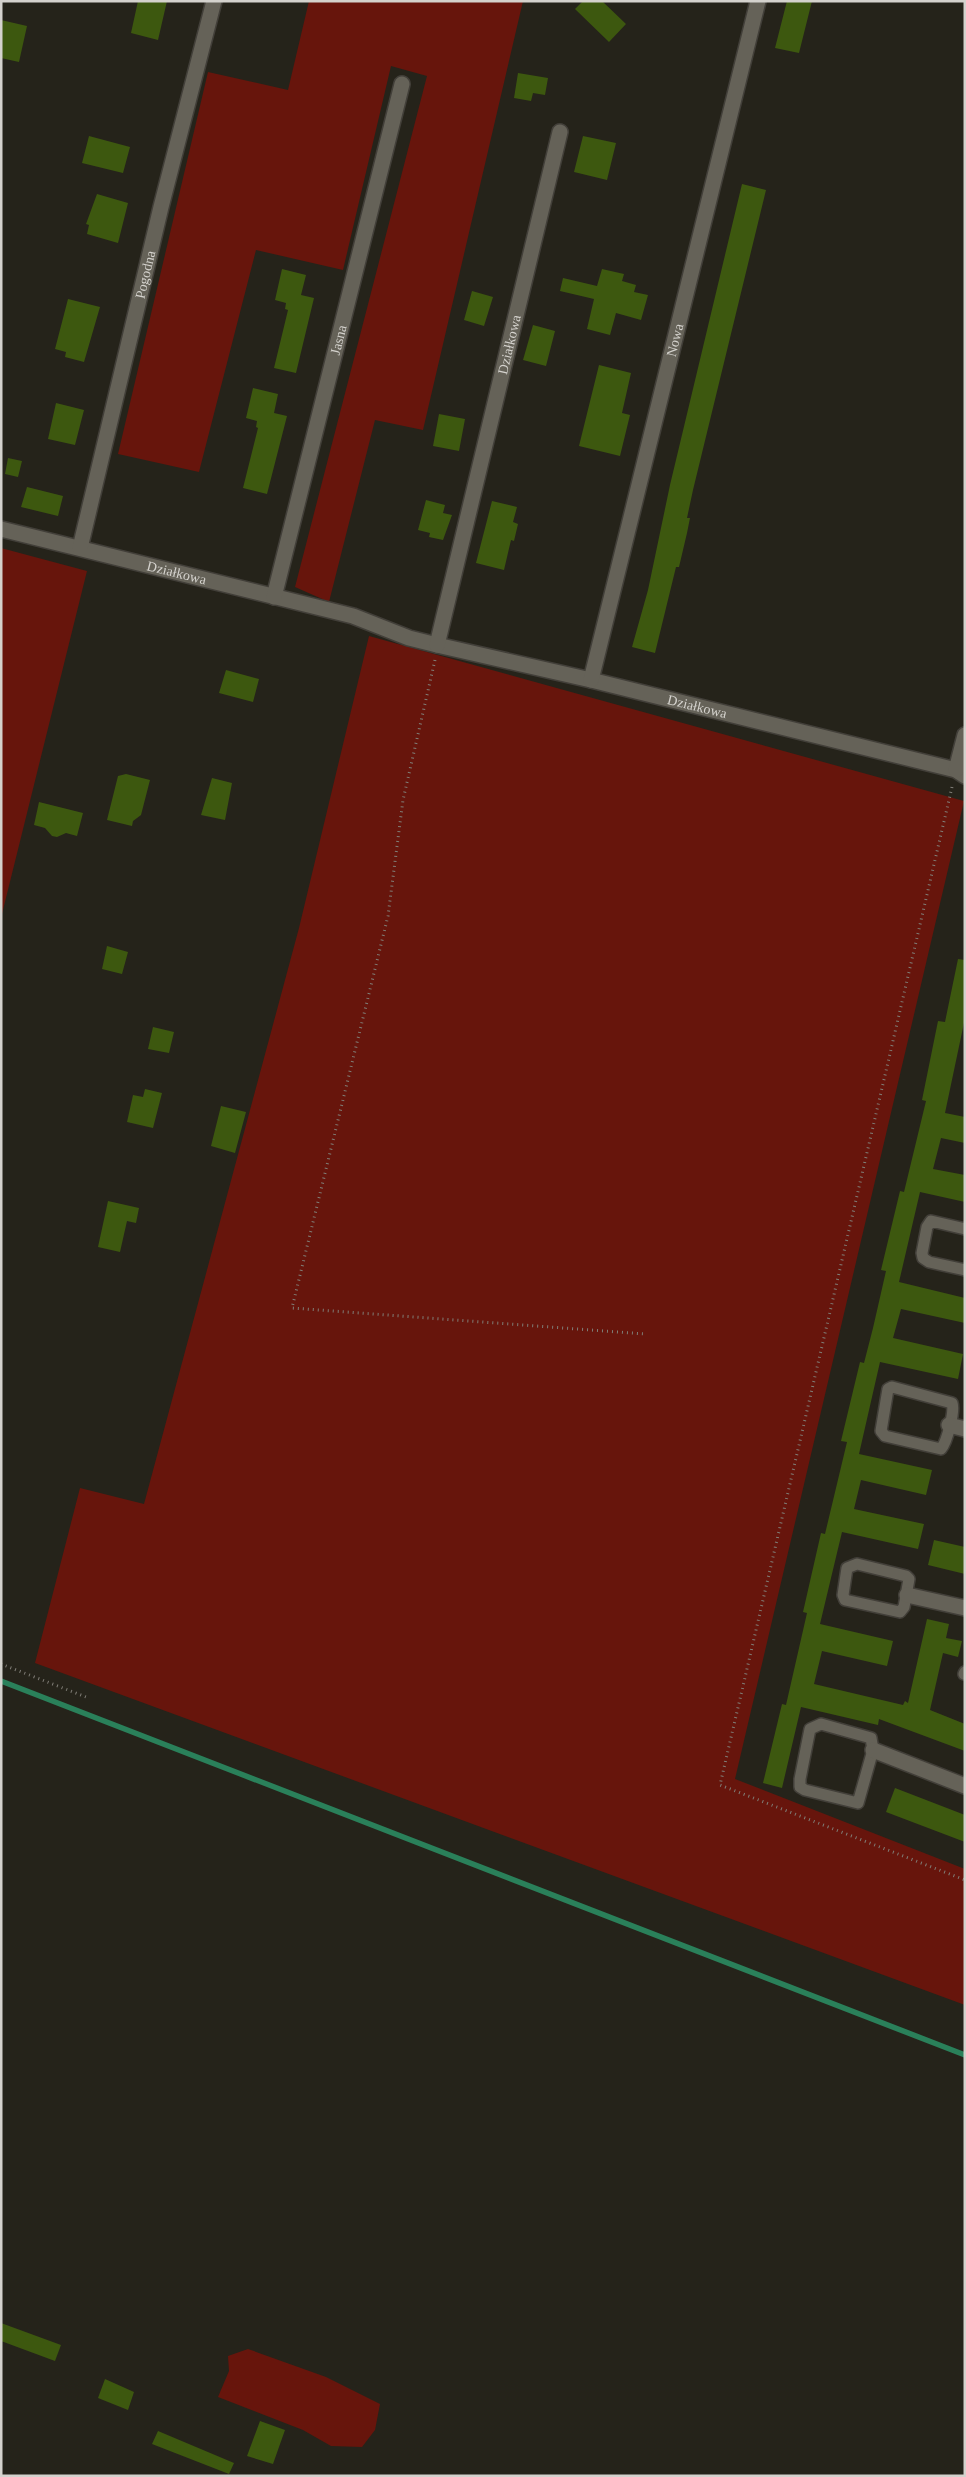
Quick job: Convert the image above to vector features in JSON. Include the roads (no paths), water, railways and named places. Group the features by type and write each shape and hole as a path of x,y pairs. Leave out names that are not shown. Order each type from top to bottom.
{"street":[{"name":"Pogodna","path":"80,548 161,207 214,1"},
{"name":"Nowa","path":"590,680 758,1"},
{"name":"Jasna","path":"274,597 402,84"},
{"name":"Działkowa","path":"437,645 560,132"},
{"name":"Działkowa","path":"1,529 353,616 409,638 590,680 960,773"},
{"path":"960,773 965,736"},
{"path":"949,1425 965,1428"},
{"path":"906,1595 965,1608"},
{"path":"873,1750 965,1786"}],"lane":[{"path":"965,1229 931,1221 926,1227 922,1253 923,1258 929,1262 965,1270"},
{"path":"892,1387 948,1400 954,1407 949,1425 941,1449 885,1436 880,1426 888,1389 892,1387"},
{"path":"857,1564 906,1576 909,1579 906,1595 900,1612 845,1600 843,1595 847,1568 857,1564"},
{"path":"821,1724 870,1738 873,1750 858,1803 805,1790 800,1787 810,1729 814,1726 821,1724"}],"waterway":[{"path":"1,1681 965,2055"}]}
